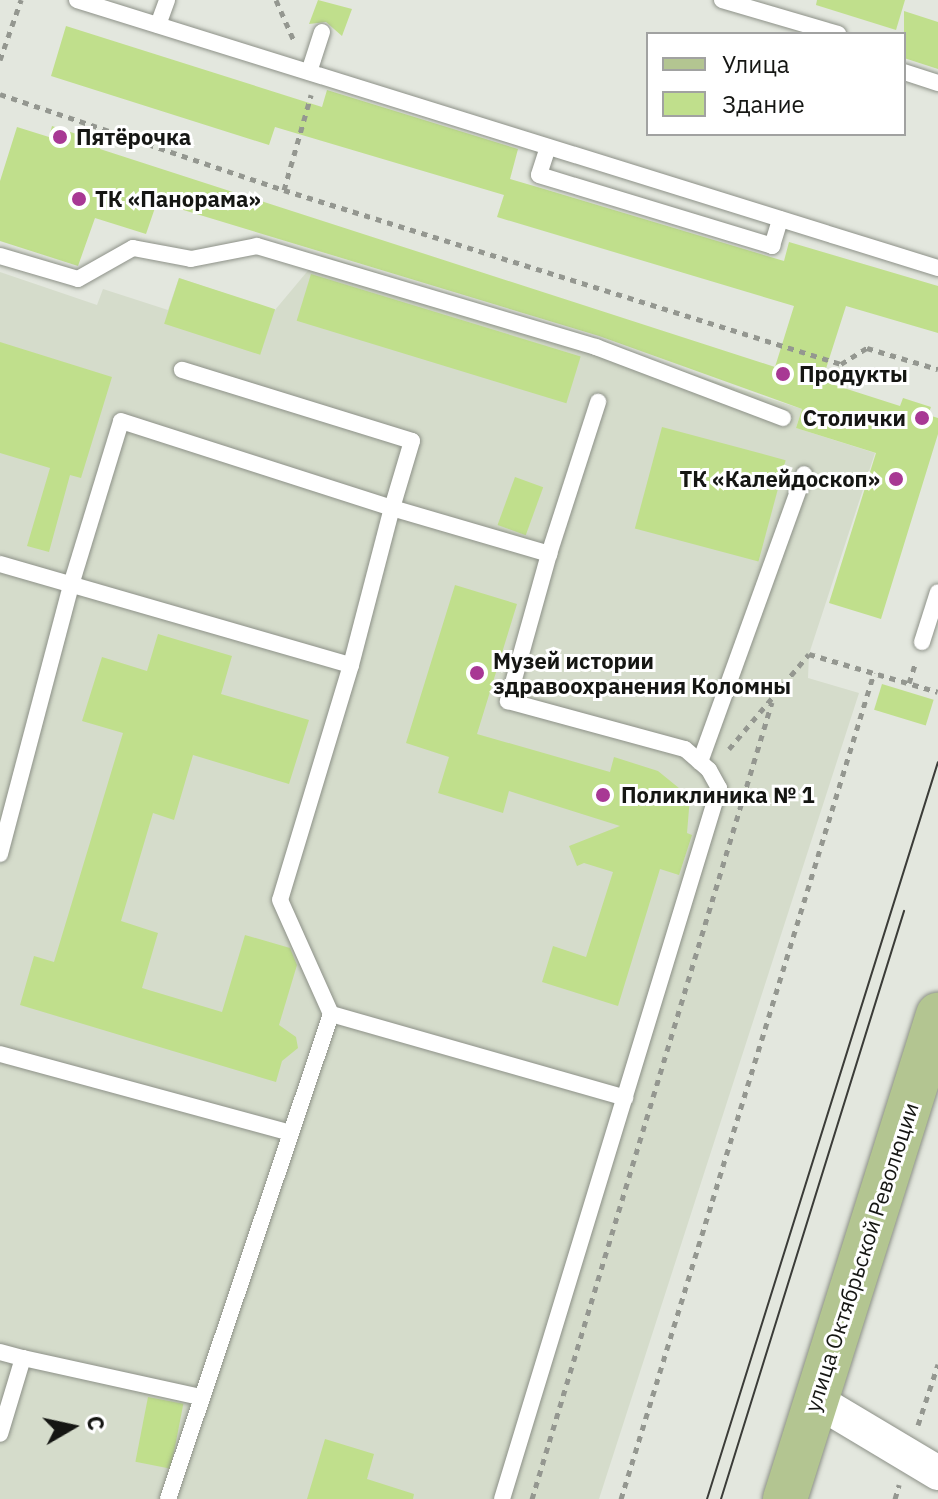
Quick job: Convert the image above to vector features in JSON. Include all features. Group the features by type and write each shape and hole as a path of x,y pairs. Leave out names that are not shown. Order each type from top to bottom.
{"main road":[{"name":"улица Октябрьской Революции","path":"785,1499 938,1015"}],"street":[{"path":"816,1400 938,1473"}],"lane":[{"path":"77,0 938,268"},
{"path":"158,25 167,0"},
{"path":"722,0 831,32"},
{"path":"313,74 322,32"},
{"path":"906,73 938,83"},
{"path":"548,147 539,175 772,246 780,219"},
{"path":"0,256 78,279 133,248 191,259 257,246 596,347 783,418"},
{"path":"168,1499 331,1014 280,900 351,665 412,441 182,370"},
{"path":"502,1499 719,788 705,766 685,749 508,701 549,554 598,402"},
{"path":"0,854 71,585 121,421 392,508 549,554"},
{"path":"705,766 804,474"},
{"path":"0,564 351,665"},
{"path":"922,642 938,592"},
{"path":"331,1014 625,1098"},
{"path":"0,1054 290,1133"},
{"path":"0,1352 201,1397"},
{"path":"0,1434 23,1358"}],"path":[{"path":"0,60 21,0"},
{"path":"276,0 313,74 284,190"},
{"path":"0,94 284,190 841,364 867,348 938,369"},
{"path":"705,766 772,702 809,654 938,692"},
{"path":"621,1499 874,673"},
{"path":"532,1499 772,702"}],"shaded area":[{"path":"321,255 802,409 796,428 875,453 809,654 808,678 859,693 599,1499 0,1499 0,272 97,305 103,289 168,310 179,278 275,310"}],"building":[{"path":"318,0 352,9 342,36 326,22 309,24"},
{"path":"817,0 905,0 896,30 816,5"},
{"path":"904,11 938,22 938,69 906,59"},
{"path":"66,26 322,107 327,90 518,149 510,179 784,261 789,242 938,286 938,333 846,306 822,381 900,406 903,398 931,407 928,415 938,418 938,434 881,619 829,603 876,453 796,428 802,409 599,336 157,202 146,234 95,218 78,266 0,241 0,181 17,127 49,137 52,126 101,142 100,149 775,367 794,306 497,217 504,195 275,127 269,145 51,76"},
{"path":"311,274 581,356 566,403 297,321"},
{"path":"179,278 275,309 260,355 164,324"},
{"path":"0,342 112,377 81,478 70,475 49,552 27,546 50,468 0,453"},
{"path":"662,427 786,460 758,562 635,528"},
{"path":"515,477 543,487 526,535 498,525"},
{"name":"Поликлиника № 1","path":"455,585 517,604 477,734 610,772 614,757 658,771 690,797 687,833 692,835 679,875 660,869 618,1006 542,982 553,946 586,957 613,872 584,863 577,866 569,846 620,826 509,791 503,813 438,793 449,757 406,743"},
{"path":"158,634 232,656 221,694 309,720 289,784 193,755 174,820 153,813 121,921 158,933 142,988 222,1012 245,935 290,948 297,965 279,1025 296,1037 298,1048 282,1061 276,1082 20,1005 34,956 54,962 123,733 82,721 102,657 147,671"},
{"path":"882,684 934,700 926,726 874,710"},
{"path":"148,1397 183,1404 171,1469 135,1462"},
{"path":"325,1439 374,1454 367,1479 414,1494 413,1499 307,1499"}],"tram line":[{"path":"707,1499 938,762"},
{"path":"721,1499 904,911"}],"place":[{"name":"Пятёрочка","path":"60,137"},
{"name":"ТК «Панорама»","path":"79,199"},
{"name":"Продукты","path":"783,374"},
{"name":"Столички","path":"922,418"},
{"name":"ТК «Калейдоскоп»","path":"896,479"},
{"name":"Музей истории здравоохранения Коломны","path":"477,673"},
{"name":"Поликлиника № 1","path":"603,795"}]}
